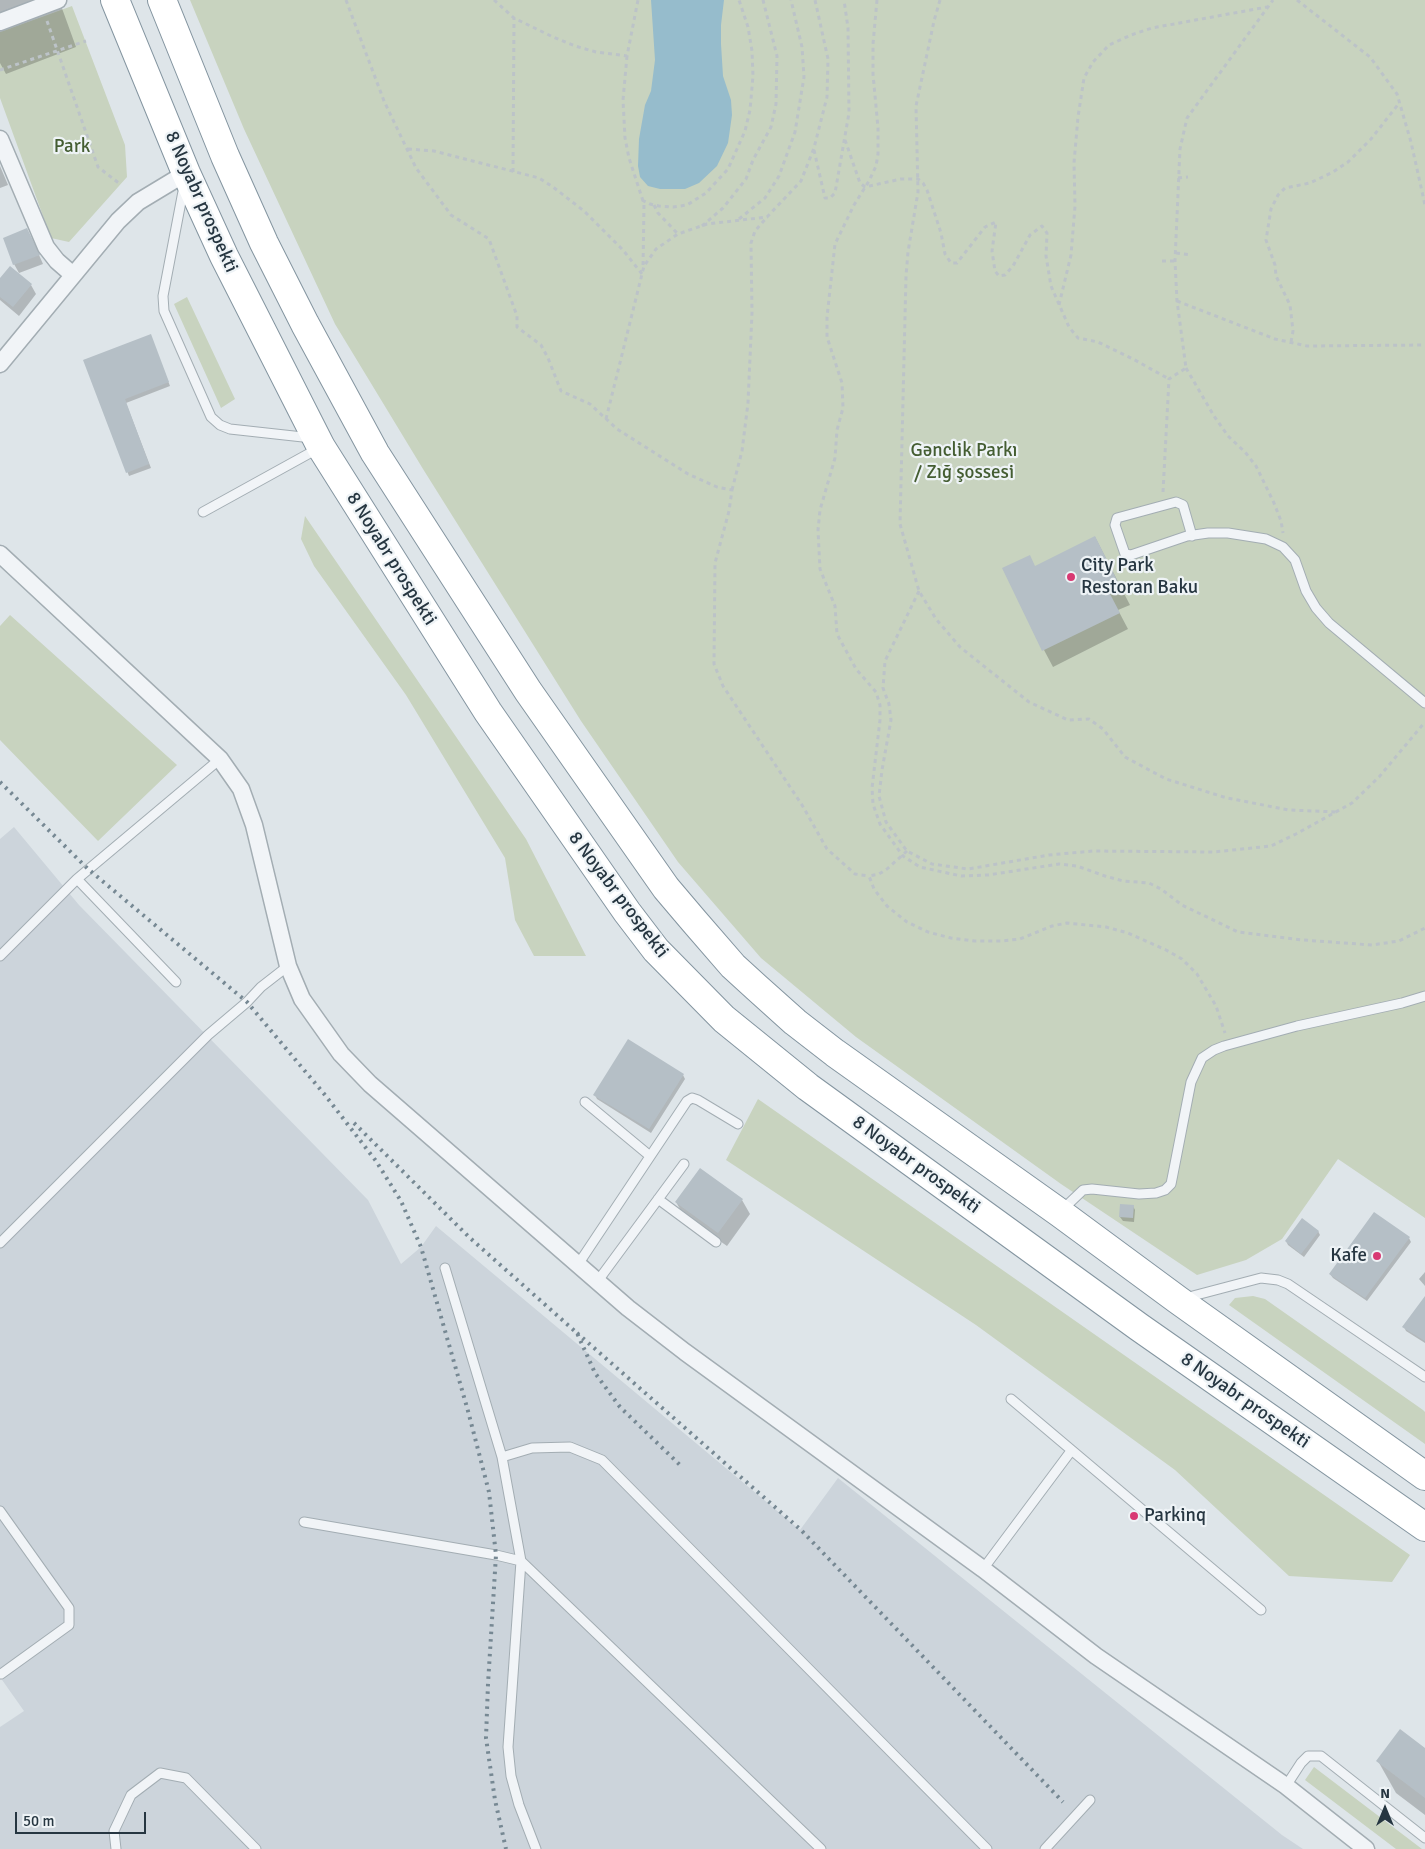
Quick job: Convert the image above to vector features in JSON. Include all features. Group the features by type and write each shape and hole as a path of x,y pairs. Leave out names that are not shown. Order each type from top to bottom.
{"highway":[{"name":"8 Noyabr prospekti","path":"115,0 186,173 224,256 319,442 488,712 627,912 656,950 724,1019 808,1087 1139,1326 1425,1527"},
{"path":"162,0 225,156 264,243 305,324 375,453 528,691 666,888 734,966 795,1022 835,1053 1425,1476"}],"street":[{"path":"0,22 58,0"},
{"path":"0,140 46,247 56,261 73,274"},
{"path":"0,364 118,221 138,202 186,173"},
{"path":"0,554 220,759 242,789 254,826 288,966 302,999 341,1054 370,1084 578,1266 685,1352 983,1569 1096,1656 1286,1786 1366,1849"}],"lane":[{"path":"186,173 163,296 164,311 211,417 220,425 230,429 319,442"},
{"path":"203,512 319,442"},
{"path":"1192,536 1183,505 1176,502 1116,518 1115,525 1125,554 1131,555 1192,536 1228,533 1266,539 1283,547 1295,560 1306,591 1328,623 1425,703"},
{"path":"0,956 77,879 220,759"},
{"path":"77,879 176,982"},
{"path":"0,1243 208,1035 247,1002 261,987 288,966"},
{"path":"1060,1213 1083,1190 1092,1189 1139,1194 1156,1193 1165,1190 1174,1174 1191,1082 1202,1058 1214,1050 1297,1026 1402,1003 1425,996"},
{"path":"578,1266 687,1101 692,1098 698,1100 738,1124"},
{"path":"585,1102 650,1156"},
{"path":"597,1282 684,1164"},
{"path":"658,1199 716,1242"},
{"path":"444,1268 502,1457 521,1561 508,1746 511,1776 519,1805 536,1849"},
{"path":"1178,1300 1261,1278 1278,1280 1288,1284 1425,1377"},
{"path":"1011,1398 1261,1610"},
{"path":"502,1457 532,1448 570,1447 602,1460 987,1849"},
{"path":"983,1569 1072,1451"},
{"path":"0,1511 69,1608 69,1625 1,1674"},
{"path":"304,1522 521,1561 820,1849"},
{"path":"1286,1786 1301,1763 1308,1756 1321,1756 1425,1838"},
{"path":"116,1849 114,1831 131,1795 160,1773 186,1778 256,1849"},
{"path":"1045,1849 1090,1800"}],"path":[{"path":"346,0 384,101 416,168 451,215 489,239 517,316 518,327 541,345 561,391 590,404 630,438 664,457 688,474 717,487 732,490"},
{"path":"494,0 514,18 576,46 596,52 627,56"},
{"path":"638,0 627,56 624,100 625,138 642,200 644,248 642,274"},
{"path":"642,200 654,205 673,207 687,205 696,200 717,182 728,169 738,149 750,110 753,76 752,51 748,27 739,0"},
{"path":"700,227 723,208 746,179 753,160 771,127 776,104 777,56 763,0"},
{"path":"739,220 765,198 779,176 795,132 804,77 802,47 791,0"},
{"path":"815,0 828,59 827,98 814,148 801,181 755,231 751,243 752,313 748,403 742,451 715,563 714,664 723,686 802,805 827,849 855,874 869,876 879,874 903,856 907,850"},
{"path":"814,148 825,198 830,198 835,192 846,140 849,113 848,28 844,0"},
{"path":"878,0 873,44 878,154 876,166 842,227 835,244 827,317 827,337 842,383 843,408 837,430 835,458 820,510 818,530 820,569 835,606 837,634 856,668 876,692 880,705 878,747 873,779 873,804 880,824 903,856 920,867 961,876 996,874 1059,864 1077,866 1124,881 1149,883 1161,889 1182,905 1238,932 1303,940 1372,945 1399,941 1425,928"},
{"path":"940,0 916,106 918,192 906,276 900,524 919,591 936,619 960,647 1029,702 1068,720 1089,719 1103,729 1125,757 1166,779 1227,798 1289,810 1337,812"},
{"path":"1273,0 1187,118 1180,148 1176,261 1177,301 1186,368 1214,416 1228,436 1245,452 1263,479 1281,521 1284,536 1283,547"},
{"path":"1297,0 1370,57 1398,94 1425,205"},
{"path":"42,6 98,167 120,184"},
{"path":"1059,305 1071,255 1075,206 1074,163 1078,117 1084,78 1093,62 1109,45 1152,28 1268,7"},
{"path":"513,172 514,18"},
{"path":"0,70 86,41"},
{"path":"1291,342 1293,331 1290,305 1276,276 1275,265 1266,240 1271,209 1278,195 1285,188 1310,183 1348,162 1371,140 1400,102"},
{"path":"846,140 860,183 865,187"},
{"path":"407,148 434,151 539,178 584,211 623,250 642,274"},
{"path":"1178,178 1188,177"},
{"path":"865,187 901,179 918,179 923,183 927,190 945,254 950,263 958,263 985,227 996,222 992,251 994,271 999,276 1005,274 1013,266 1030,235 1042,226 1047,232 1046,256 1051,286 1069,327 1078,338 1098,342 1133,358 1169,379"},
{"path":"654,205 658,213 678,234"},
{"path":"606,419 644,266 656,249 678,234 700,227 767,217"},
{"path":"1176,253 1191,255"},
{"path":"1162,261 1176,261"},
{"path":"1177,301 1275,339 1307,346 1425,346"},
{"path":"1169,379 1186,368"},
{"path":"1165,506 1162,486 1169,379"},
{"path":"919,591 885,661 883,688 891,720 879,796 886,822 907,850 932,864 968,869 1048,855 1093,851 1214,852 1270,846 1352,803 1379,777 1425,722"},
{"path":"869,876 874,889 892,911 928,932 952,938 975,941 1020,939 1052,926 1067,923 1106,927 1148,941 1182,959 1197,974 1216,1006 1224,1028 1225,1039"}],"shaded area":[{"path":"14,827 79,905 368,1200 401,1264 421,1247 436,1226 800,1530 838,1478 1282,1835 1303,1849 0,1849 0,1727 24,1711 0,1677 0,839"}],"green space":[{"name":"Gənclik Parkı / Zığ şossesi","path":"190,0 1425,0 1425,1218 1338,1159 1282,1239 1246,1260 1197,1275 1061,1184 856,1037 761,958 678,862 581,721 423,469 335,324 244,129"},
{"name":"Park","path":"72,6 125,145 127,177 69,242 51,238 0,98 0,32"},
{"path":"187,297 235,399 221,408 174,304"},
{"path":"305,516 526,839 586,956 534,956 515,920 505,858 406,695 314,566 301,539"},
{"path":"10,615 177,765 98,841 0,740 0,626"},
{"path":"758,1099 1410,1555 1392,1582 1289,1576 1175,1470 976,1325 726,1160"},
{"path":"1253,1296 1265,1299 1423,1410 1425,1412 1425,1444 1229,1305 1235,1298"},
{"path":"1314,1767 1422,1849 1396,1849 1305,1780"}],"water":[{"path":"651,0 724,0 721,25 723,76 731,100 732,115 728,143 717,166 699,183 685,189 660,189 648,186 640,177 638,166 639,139 645,105 651,91 655,60"}],"building":[{"path":"27,228 40,255 13,265 3,238"},
{"path":"10,266 32,284 13,307 0,297 0,278"},
{"path":"151,334 169,382 125,399 149,464 126,473 83,360"},
{"path":"1095,536 1121,588 1110,594 1120,613 1042,651 1002,568 1030,555 1035,566"},
{"path":"628,1039 684,1074 649,1129 593,1095"},
{"path":"700,1168 743,1199 718,1233 675,1202"},
{"path":"1120,1204 1134,1205 1133,1218 1119,1217"},
{"path":"1374,1212 1410,1237 1365,1298 1329,1274"},
{"path":"1302,1218 1319,1231 1301,1254 1285,1241"},
{"path":"1425,1296 1425,1341 1402,1327"},
{"path":"1400,1729 1425,1748 1425,1798 1376,1761"}],"railway":[{"path":"0,782 88,869 247,1002 325,1095 376,1161 401,1201 421,1247 489,1492 496,1555 486,1738 495,1800 506,1849"},
{"path":"354,1123 470,1238 577,1333 595,1373 620,1407 681,1466"},
{"path":"577,1333 801,1530 1063,1802"}],"place":[{"name":"City Park Restoran Baku","path":"1071,577"},
{"name":"Kafe","path":"1377,1256"},
{"name":"Parkinq","path":"1134,1516"}]}
